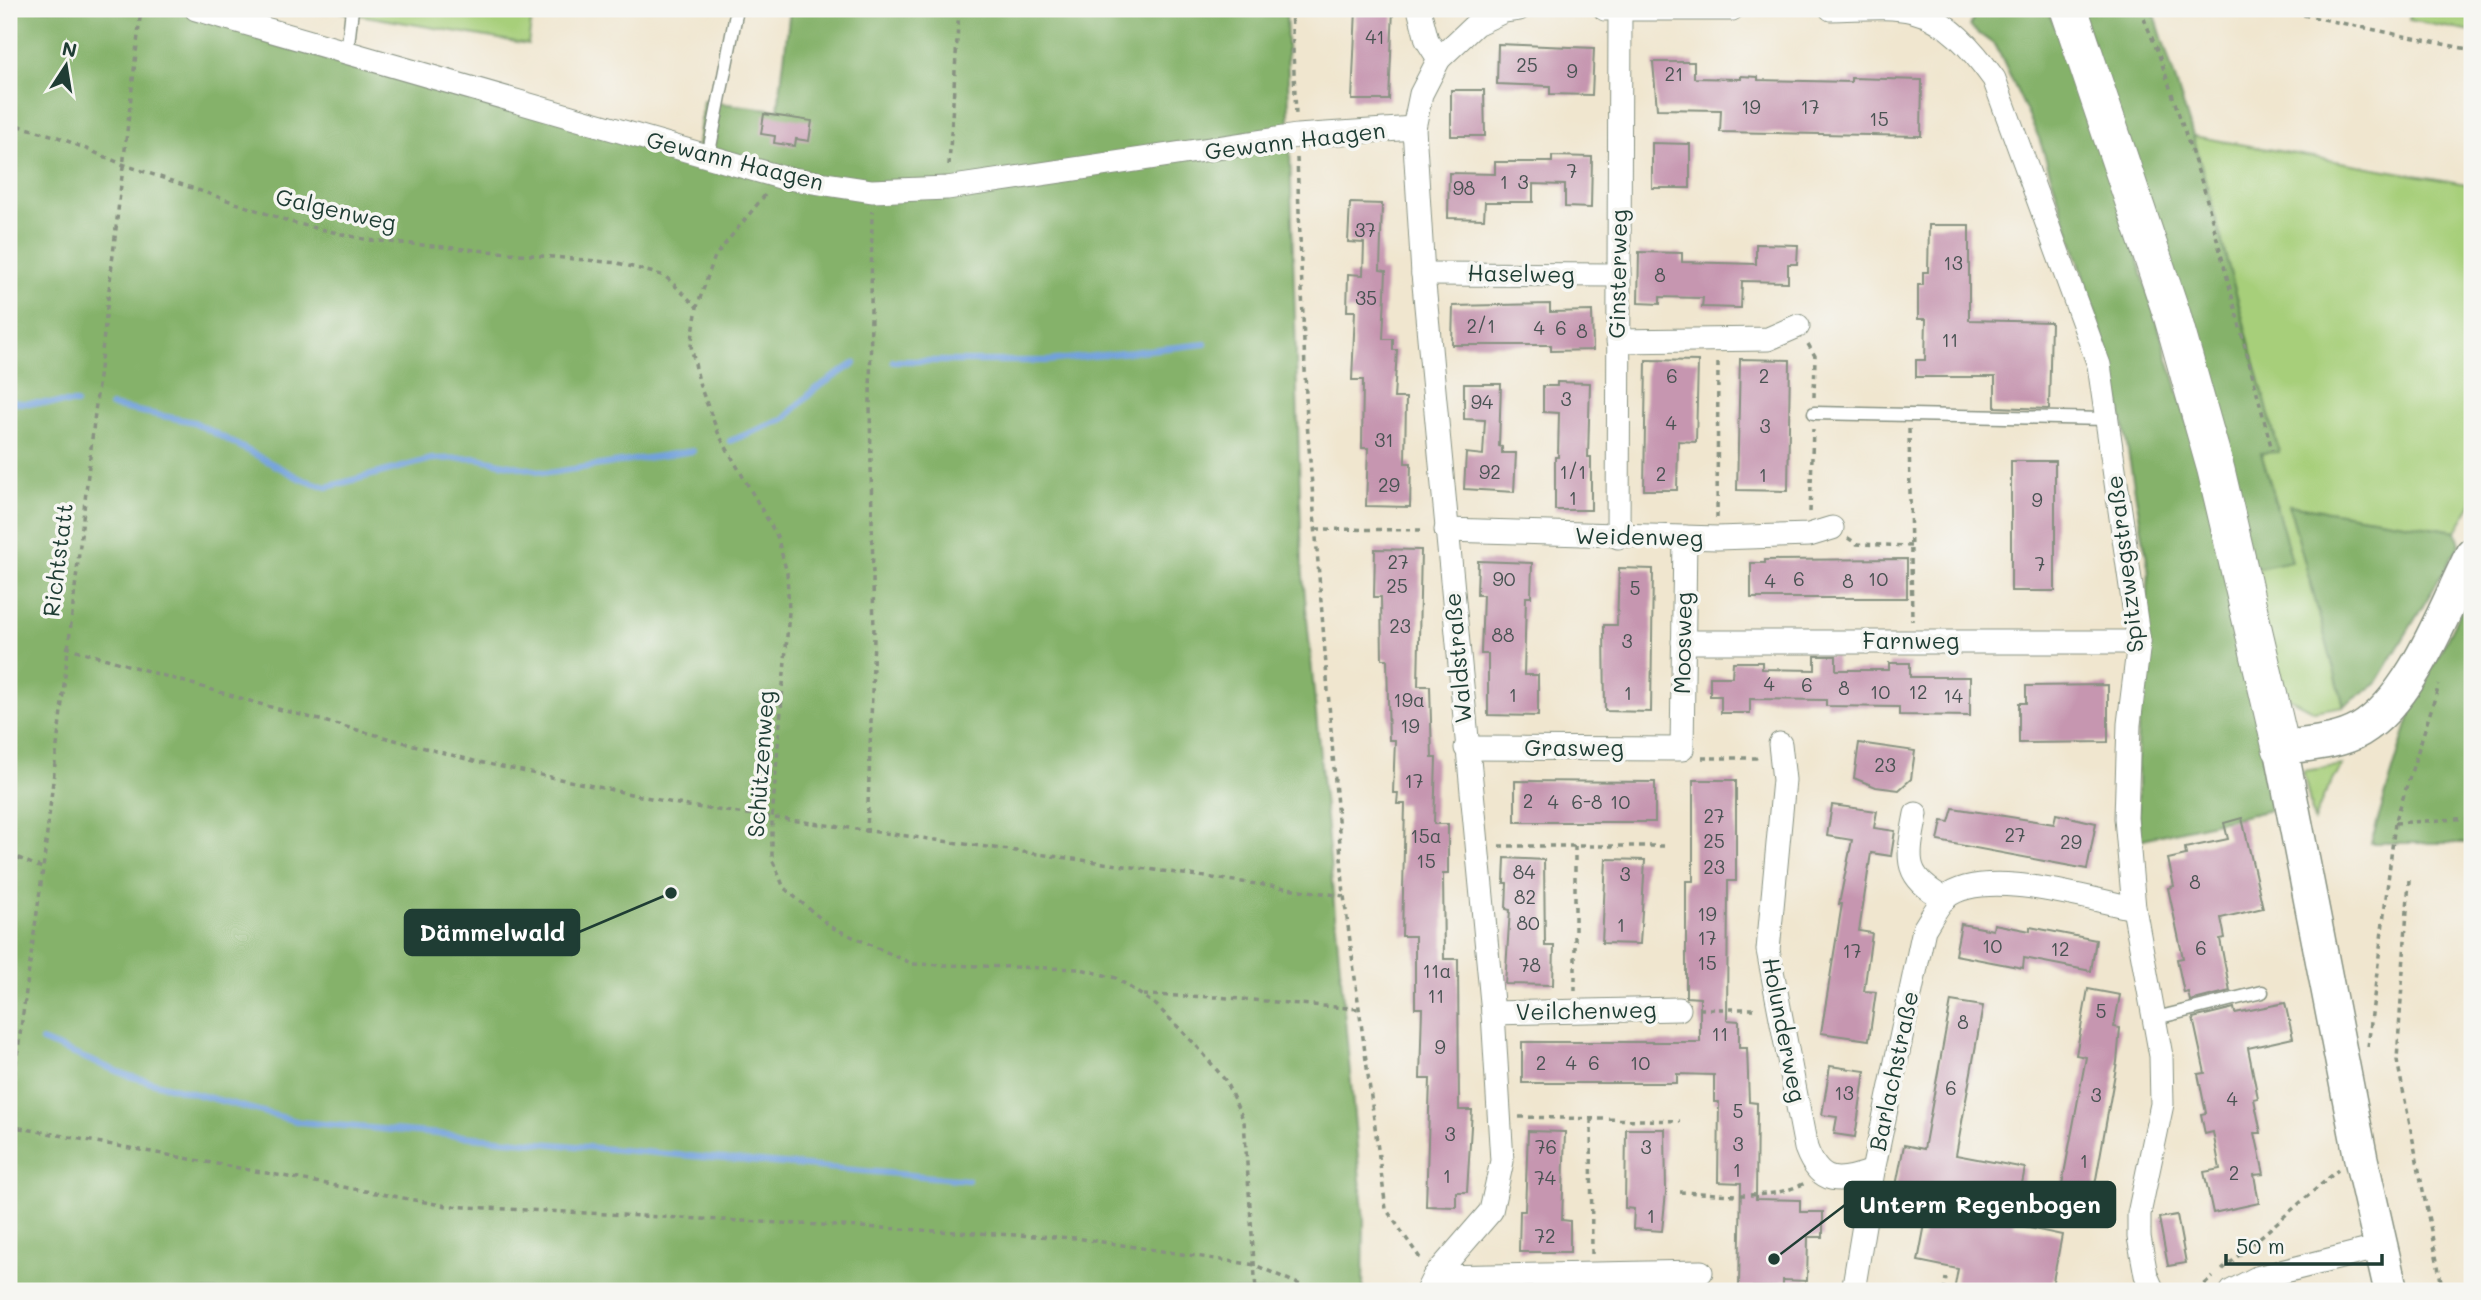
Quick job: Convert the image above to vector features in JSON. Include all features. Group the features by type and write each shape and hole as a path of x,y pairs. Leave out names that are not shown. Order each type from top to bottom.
{"main road":[{"path":"2071,12 2172,315 2209,444 2281,748 2361,1159 2391,1291"},
{"path":"2281,748 2357,732 2376,719 2399,693 2472,554"}],"street":[{"name":"Gewann Haagen","path":"196,9 780,177 872,191 947,188 1297,136 1414,128"},
{"path":"1419,9 1427,40 1438,60 1476,24 1504,11 1519,9"},
{"path":"1613,9 1732,9"},
{"name":"Ginsterweg","path":"1613,9 1619,275 1618,537"},
{"name":"Spitzwegstraße","path":"1832,9 1913,11 1938,22 1974,50 1994,79 2099,365 2139,642 2126,779 2134,908 2156,1018 2162,1104 2139,1214 2138,1237 2146,1275 2153,1291"},
{"name":"Waldstraße","path":"1430,1284 1491,1211 1502,1161 1493,1013 1423,274 1414,128 1421,94 1438,60"},
{"name":"Haselweg","path":"1423,274 1619,275"},
{"path":"1618,341 1768,339 1798,326"},
{"name":"Weidenweg","path":"1446,530 1717,538 1809,536 1832,528"},
{"name":"Moosweg","path":"1682,748 1685,537"},
{"name":"Farnweg","path":"1683,642 2139,642"},
{"name":"Holunderweg","path":"1780,744 1784,780 1768,950 1806,1148 1813,1167 1827,1177"},
{"name":"Grasweg","path":"1466,748 1682,748"},
{"path":"1916,814 1911,846 1914,876 1922,886 1945,899 1965,887 1999,882 2134,908"},
{"name":"Barlachstraße","path":"1853,1291 1873,1171 1924,929 1945,899"},
{"name":"Veilchenweg","path":"1493,1013 1679,1009"},
{"path":"1827,1177 1842,1180 1873,1171"},
{"path":"2232,1291 2257,1278 2381,1247"},
{"path":"1430,1284 1592,1274 1701,1272"}],"lane":[{"path":"347,54 352,9"},
{"path":"708,157 737,9"},
{"path":"1814,413 2107,419"},
{"path":"2156,1018 2262,992"}],"path":[{"name":"Richtstatt","path":"9,1114 43,869 66,647 141,9"},
{"path":"947,188 959,9"},
{"path":"1290,9 1307,422 1344,896 1386,1209 1430,1284"},
{"path":"2140,9 2159,55 2204,189 2272,450"},
{"path":"2274,9 2472,50"},
{"name":"Galgenweg","path":"9,123 58,137 122,164 294,223 368,240 618,263 665,276 696,307"},
{"name":"Schützenweg","path":"780,177 715,256 696,307 691,346 700,386 719,435 776,536 787,573 789,612 772,819 772,859 784,888 831,927 913,964 1081,969 1116,978 1156,1005 1196,1045 1225,1080 1244,1121 1256,1291"},
{"path":"867,833 874,637 870,405 872,191"},
{"path":"1717,538 1718,340"},
{"path":"1909,416 1912,640"},
{"path":"1832,528 1857,544 1911,546"},
{"path":"1316,529 1446,530"},
{"path":"66,647 267,706 474,761 688,806 867,833 1344,896"},
{"path":"2366,1059 2395,823 2442,679"},
{"path":"1682,748 1692,757 1756,758 1780,744"},
{"path":"2395,823 2472,818"},
{"path":"1476,846 1664,846"},
{"path":"1574,846 1575,1011"},
{"path":"9,854 43,869"},
{"path":"2409,880 2397,1060 2443,1291"},
{"path":"1141,995 1217,997 1359,1009"},
{"path":"1679,1009 1779,1007"},
{"path":"1500,1117 1680,1121"},
{"path":"1591,1119 1592,1274"},
{"path":"9,1126 447,1206 1076,1238 1255,1265 1314,1291"},
{"path":"2197,1291 2328,1177 2361,1159"},
{"path":"1680,1192 1764,1194 1789,1191 1827,1177"},
{"path":"1944,1291 1946,1278"}],"green space":[{"path":"9,9 219,9 696,163 703,101 778,110 790,9 1286,9 1302,565 1364,1221 1363,1291 9,1291"},
{"path":"343,9 533,9 528,44 342,12"},
{"path":"1976,9 2048,9 2104,149 2203,473 2279,808 2139,840 2137,744 2149,571 2114,371 2039,138 1996,46 1970,27"},
{"path":"2081,9 2153,9 2194,139 2279,452 2261,453 2292,561 2253,569"},
{"path":"2411,9 2472,9 2472,32 2409,20"},
{"path":"2193,136 2472,185 2472,504 2456,531 2289,505 2344,706 2314,711 2281,694 2253,569 2277,504 2261,453 2279,451"},
{"path":"2289,505 2456,531 2460,544 2376,684 2344,706"},
{"path":"2472,588 2472,843 2371,843 2412,708"},
{"path":"2343,765 2324,795 2314,821 2303,771"}],"building":[{"path":"1356,9 1393,9 1389,100 1352,100"},
{"path":"1498,44 1594,48 1592,95 1550,94 1550,86 1497,84"},
{"path":"1653,62 1694,62 1694,78 1741,79 1741,76 1758,77 1758,80 1851,82 1851,78 1922,80 1921,136 1720,132 1721,110 1657,109"},
{"path":"1451,90 1484,90 1485,136 1451,136"},
{"path":"764,114 812,121 809,141 796,139 795,146 774,143 775,136 761,134"},
{"path":"1652,143 1690,144 1690,188 1652,188"},
{"path":"1552,156 1592,157 1591,208 1565,207 1565,185 1533,184 1533,202 1485,202 1484,219 1448,218 1449,173 1495,174 1495,162 1552,162"},
{"path":"1350,203 1382,204 1380,270 1386,271 1383,339 1393,339 1393,350 1397,350 1394,398 1406,398 1405,463 1411,463 1410,507 1366,506 1368,448 1362,448 1363,380 1352,380 1355,311 1347,311 1348,274 1363,275 1364,243 1348,242"},
{"path":"1929,225 1969,225 1969,320 2051,322 2049,409 1995,407 1995,377 1916,377 1916,360 1925,360 1926,319 1918,319 1918,285 1923,285 1923,272 1928,272"},
{"path":"1756,244 1798,245 1797,264 1788,264 1788,282 1742,281 1741,308 1702,307 1703,298 1660,297 1660,304 1638,303 1639,252 1682,253 1682,262 1756,264"},
{"path":"1550,304 1550,312 1592,311 1593,350 1551,351 1551,345 1452,345 1453,306"},
{"path":"1740,359 1790,360 1788,491 1737,490"},
{"path":"1646,360 1698,361 1696,442 1678,441 1677,490 1644,490"},
{"path":"1557,382 1590,383 1588,457 1591,457 1591,510 1555,510 1555,457 1558,457 1559,413 1543,412 1543,386 1557,386"},
{"path":"1464,384 1501,384 1499,446 1502,447 1502,453 1516,453 1514,492 1464,489 1466,453 1483,455 1485,420 1464,419"},
{"path":"2011,461 2055,461 2055,591 2011,591"},
{"path":"1375,549 1421,550 1418,686 1430,686 1432,758 1436,758 1434,824 1448,824 1448,874 1443,874 1444,959 1458,959 1459,1110 1472,1110 1467,1192 1456,1192 1456,1207 1426,1206 1430,1079 1420,1079 1422,1008 1415,1008 1415,936 1402,936 1405,804 1397,804 1398,793 1393,793 1395,740 1389,740 1387,659 1382,659 1381,597 1374,597"},
{"path":"1907,559 1907,598 1751,598 1751,563 1765,563 1765,560"},
{"path":"1478,561 1532,563 1531,597 1526,597 1524,675 1538,675 1538,716 1488,715 1488,654 1481,654 1483,595 1477,595"},
{"path":"1619,568 1653,569 1651,712 1605,711 1604,625 1617,625"},
{"path":"1815,656 1836,656 1836,670 1889,670 1889,663 1910,663 1910,677 1970,677 1970,716 1899,715 1899,707 1826,706 1826,700 1750,699 1750,713 1721,713 1721,696 1710,696 1710,677 1732,677 1733,662 1762,662 1762,669 1815,670"},
{"path":"2108,685 2108,742 2019,743 2019,703 2026,703 2026,686"},
{"path":"1859,743 1915,751 1911,779 1899,790 1876,787 1854,778"},
{"path":"1693,780 1736,780 1736,881 1728,881 1727,1020 1739,1021 1739,1048 1747,1048 1749,1102 1757,1103 1756,1199 1800,1200 1800,1212 1823,1212 1823,1237 1808,1237 1807,1281 1783,1280 1783,1288 1739,1287 1741,1183 1718,1182 1719,1102 1714,1102 1714,1075 1677,1074 1677,1083 1522,1083 1522,1042 1700,1042 1700,998 1686,997 1686,881 1693,881"},
{"path":"1515,781 1655,782 1655,822 1515,822"},
{"path":"1832,805 1877,811 1874,828 1895,831 1891,856 1871,853 1859,931 1872,933 1864,991 1876,992 1869,1040 1821,1033 1842,904 1839,904 1852,840 1827,836"},
{"path":"1953,808 2054,824 2056,814 2096,823 2087,869 1938,841 1942,821 1949,822"},
{"path":"2242,818 2263,908 2221,918 2225,938 2220,939 2230,991 2190,1001 2188,992 2184,993 2177,959 2183,958 2168,888 2174,886 2168,859 2186,855 2185,848 2228,839 2224,823"},
{"path":"1505,858 1544,860 1545,946 1554,946 1553,985 1505,984 1510,910 1506,909"},
{"path":"1606,859 1645,860 1640,944 1602,943"},
{"path":"1961,924 1993,930 1994,924 2030,931 2030,927 2096,940 2091,971 2024,958 2023,968 1955,955"},
{"path":"2088,989 2120,995 2114,1027 2120,1028 2117,1062 2093,1196 2061,1190 2086,1057 2076,1055"},
{"path":"1951,1001 1983,1006 1956,1155 2025,1168 2014,1225 2062,1235 2051,1291 1954,1291 1958,1269 1918,1261 1929,1203 1894,1196 1904,1145 1924,1149"},
{"path":"2285,1003 2293,1038 2248,1048 2258,1098 2254,1099 2261,1133 2255,1133 2264,1174 2254,1175 2259,1203 2213,1213 2204,1172 2220,1169 2213,1132 2205,1134 2201,1114 2206,1113 2198,1074 2205,1073 2193,1018 2234,1008 2235,1013"},
{"path":"1830,1066 1865,1071 1855,1137 1834,1134 1837,1117 1822,1115"},
{"path":"1626,1129 1665,1129 1666,1192 1662,1231 1633,1229 1634,1209 1625,1208"},
{"path":"1528,1131 1565,1132 1562,1220 1570,1221 1570,1252 1519,1252 1520,1211 1525,1211"},
{"path":"2177,1215 2186,1263 2168,1266 2159,1218"}],"waterway":[{"path":"893,361 1047,361 1205,344"},
{"path":"730,441 784,419 814,390 855,363"},
{"path":"9,400 20,403 76,403"},
{"path":"111,406 194,422 301,479 327,487 432,459 477,458 548,473 693,451"},
{"path":"42,1041 129,1076 300,1122 968,1180"}],"place":[{"name":"Dämmelwald","path":"671,893"},
{"name":"Unterm Regenbogen","path":"1774,1259"}]}
